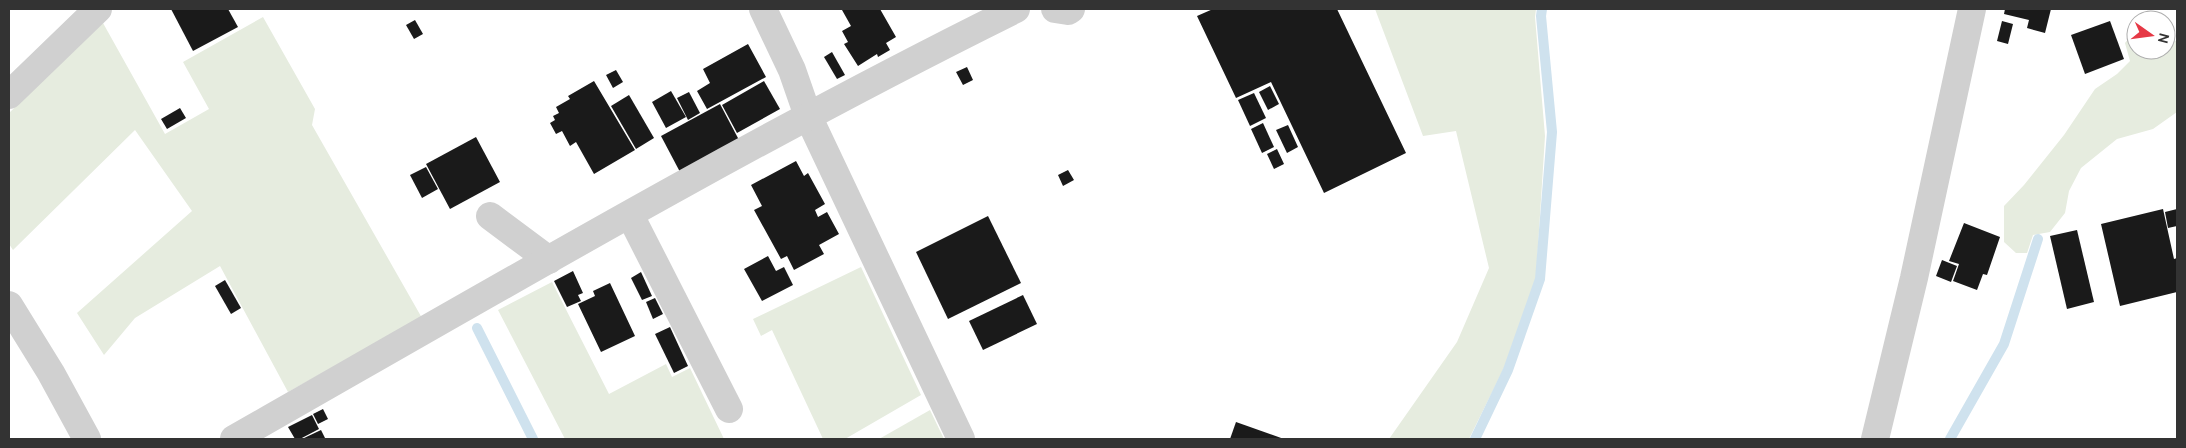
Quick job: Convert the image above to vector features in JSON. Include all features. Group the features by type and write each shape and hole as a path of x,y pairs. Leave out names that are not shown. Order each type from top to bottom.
{"street":[{"path":"9,95 98,9"},
{"path":"763,9 792,70 808,116 961,439"},
{"path":"1055,9 1071,9"},
{"path":"1875,439 1914,278 1972,9"},
{"path":"234,439 549,260 808,116 1009,10"},
{"path":"630,215 729,409"},
{"path":"490,216 549,260"},
{"path":"9,305 51,373 87,439"}],"shaded area":[{"path":"1375,9 1536,9 1535,17 1545,136 1536,278 1504,368 1469,439 1389,439 1457,342 1489,268 1456,131 1423,136"},
{"path":"263,17 315,109 312,125 422,318 288,392 220,266 135,318 104,355 77,313 192,211 135,130 13,250 9,244 9,113 103,23 165,134 209,109 183,62"},
{"path":"2177,42 2177,112 2153,129 2117,139 2081,168 2069,191 2065,213 2050,232 2033,235 2027,253 2016,253 2004,242 2004,206 2024,185 2064,135 2095,89 2117,74 2130,61 2176,60"},
{"path":"861,267 921,395 845,439 823,439 772,330 761,336 753,319"},
{"path":"552,282 609,394 666,364 672,377 690,368 724,439 565,439 498,310"},
{"path":"930,410 944,439 879,439"}],"building":[{"path":"171,9 228,9 238,27 193,51"},
{"path":"880,9 896,37 886,43 890,50 878,57 877,54 858,66 844,44 848,42 842,31 851,26 842,10"},
{"path":"1213,9 1337,9 1406,153 1324,193 1271,82 1236,98 1197,16"},
{"path":"2005,9 2051,9 2045,33 2027,28 2029,20 2004,14"},
{"path":"415,20 423,34 414,39 406,25"},
{"path":"2002,21 2013,24 2008,44 1997,41"},
{"path":"2110,21 2124,59 2085,74 2071,35"},
{"path":"748,44 766,77 707,109 697,91 710,83 703,69"},
{"path":"832,52 845,75 837,79 824,57"},
{"path":"967,67 973,80 963,85 956,72"},
{"path":"616,70 623,82 613,88 606,75"},
{"path":"594,81 635,150 594,174 576,142 570,146 562,131 556,134 550,123 555,120 553,116 559,113 556,107 570,99 568,96"},
{"path":"764,81 780,109 737,133 722,105"},
{"path":"1270,86 1279,104 1268,110 1259,92"},
{"path":"671,91 686,117 666,128 652,102"},
{"path":"689,92 700,113 688,120 677,98"},
{"path":"1254,93 1266,118 1250,126 1238,100"},
{"path":"629,95 654,138 636,149 611,106"},
{"path":"720,104 739,140 680,172 661,136"},
{"path":"180,108 186,118 167,129 161,119"},
{"path":"1263,123 1274,147 1262,153 1251,129"},
{"path":"1288,125 1298,147 1287,153 1276,130"},
{"path":"476,137 500,182 450,209 426,164"},
{"path":"1277,149 1284,164 1274,169 1267,154"},
{"path":"796,161 804,176 808,173 825,204 815,210 818,217 827,212 839,234 819,245 824,254 794,270 787,256 781,259 754,210 762,206 751,185"},
{"path":"426,167 438,189 422,198 410,175"},
{"path":"1068,170 1074,180 1063,186 1058,175"},
{"path":"2163,209 2174,259 2177,258 2177,292 2120,306 2101,224"},
{"path":"2177,209 2177,226 2168,228 2165,212"},
{"path":"988,216 1021,283 948,319 916,252"},
{"path":"1964,223 2000,237 1987,275 1983,274 1977,290 1953,281 1959,264 1949,261"},
{"path":"2077,230 2094,302 2067,309 2050,236"},
{"path":"768,256 776,271 784,267 793,285 762,301 744,269"},
{"path":"1942,260 1957,266 1951,282 1936,276"},
{"path":"573,271 583,293 578,295 581,301 567,307 554,281"},
{"path":"641,272 652,296 642,300 631,278"},
{"path":"225,280 241,308 231,314 215,286"},
{"path":"610,283 635,336 601,352 578,304 595,296 593,291"},
{"path":"1023,295 1037,324 983,350 969,321"},
{"path":"655,298 663,314 653,319 646,302"},
{"path":"670,327 688,366 674,373 655,334"},
{"path":"323,409 328,419 318,424 313,414"},
{"path":"312,415 319,429 300,439 295,439 288,427"},
{"path":"1236,422 1284,439 1230,439"},
{"path":"321,430 325,438 323,439 302,439"}],"waterway":[{"path":"1475,439 1508,370 1540,279 1552,132 1541,16 1542,9"},
{"path":"1950,439 2004,344 2038,239"},
{"path":"477,328 533,439"}]}
